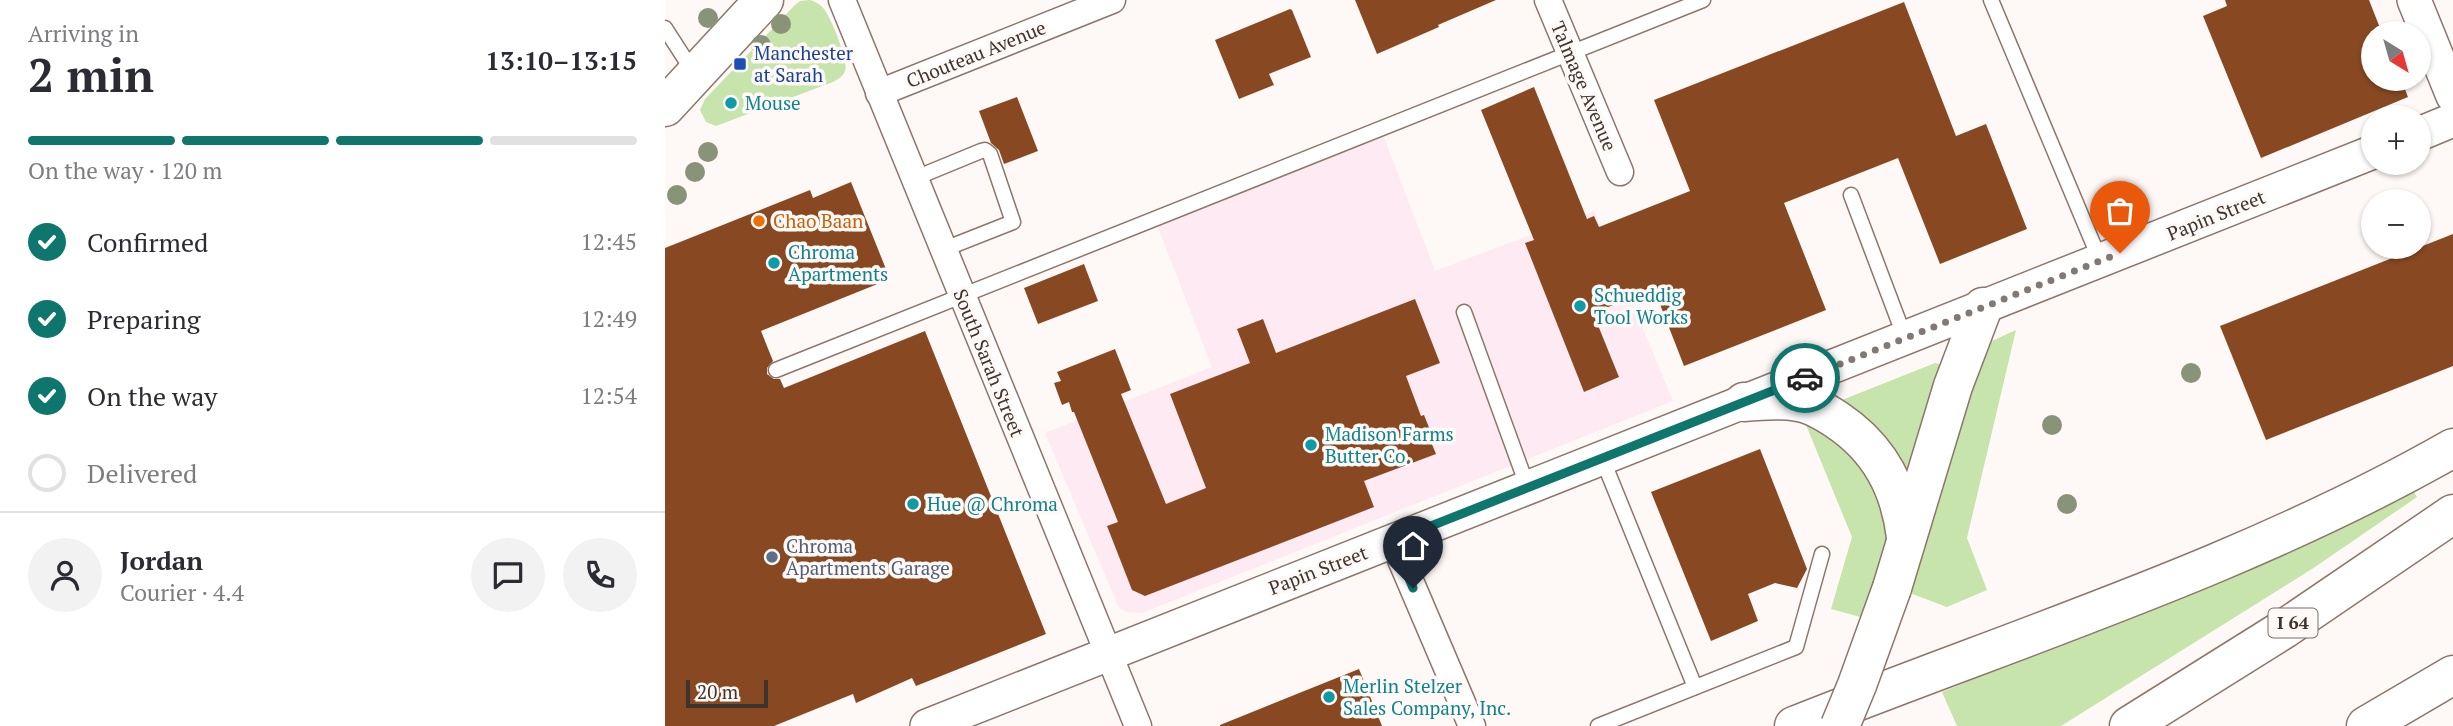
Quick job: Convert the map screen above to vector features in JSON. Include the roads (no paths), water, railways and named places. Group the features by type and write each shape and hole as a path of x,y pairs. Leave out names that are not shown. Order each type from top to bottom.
{"main road":[{"path":"665,107 764,0"},
{"path":"1840,726 1892,588 1953,386 1983,307"},
{"path":"1744,402 1775,399 1800,402 1829,414 1860,437 1880,461 1898,494 1907,540"},
{"path":"1794,726 2240,552 2358,499 2453,448"},
{"name":"I 64","path":"2129,726 2284,629 2453,514"},
{"path":"2366,726 2453,675"},
{"path":"2418,726 2453,698"}],"street":[{"name":"South Sarah Street","path":"842,0 1138,726"},
{"name":"Chouteau Avenue","path":"879,93 1112,0"},
{"name":"Talmage Avenue","path":"1548,0 1620,172"},
{"path":"2414,0 2453,96"},
{"path":"2431,129 2453,120"},
{"name":"Papin Street","path":"927,726 2361,157"},
{"path":"1393,541 1472,726"}],"lane":[{"path":"776,370 1703,0"},
{"path":"1991,0 2101,261"},
{"path":"665,28 695,74"},
{"path":"913,179 981,151 985,150 990,154 1013,222 942,250"},
{"path":"1851,195 1905,338"},
{"path":"1464,312 1528,488"},
{"path":"1602,458 1695,687"},
{"path":"1598,726 1795,647 1822,554"}],"place":[{"name":"Manchester at Sarah","path":"740,64"},
{"name":"Mouse","path":"731,103"},
{"name":"Chao Baan","path":"759,221"},
{"name":"Chroma Apartments","path":"774,263"},
{"name":"Schueddig Tool Works","path":"1580,306"},
{"name":"Madison Farms Butter Co.","path":"1311,445"},
{"name":"Hue @ Chroma","path":"913,504"},
{"name":"Chroma Apartments Garage","path":"772,557"},
{"name":"Merlin Stelzer Sales Company, Inc.","path":"1329,697"}]}
